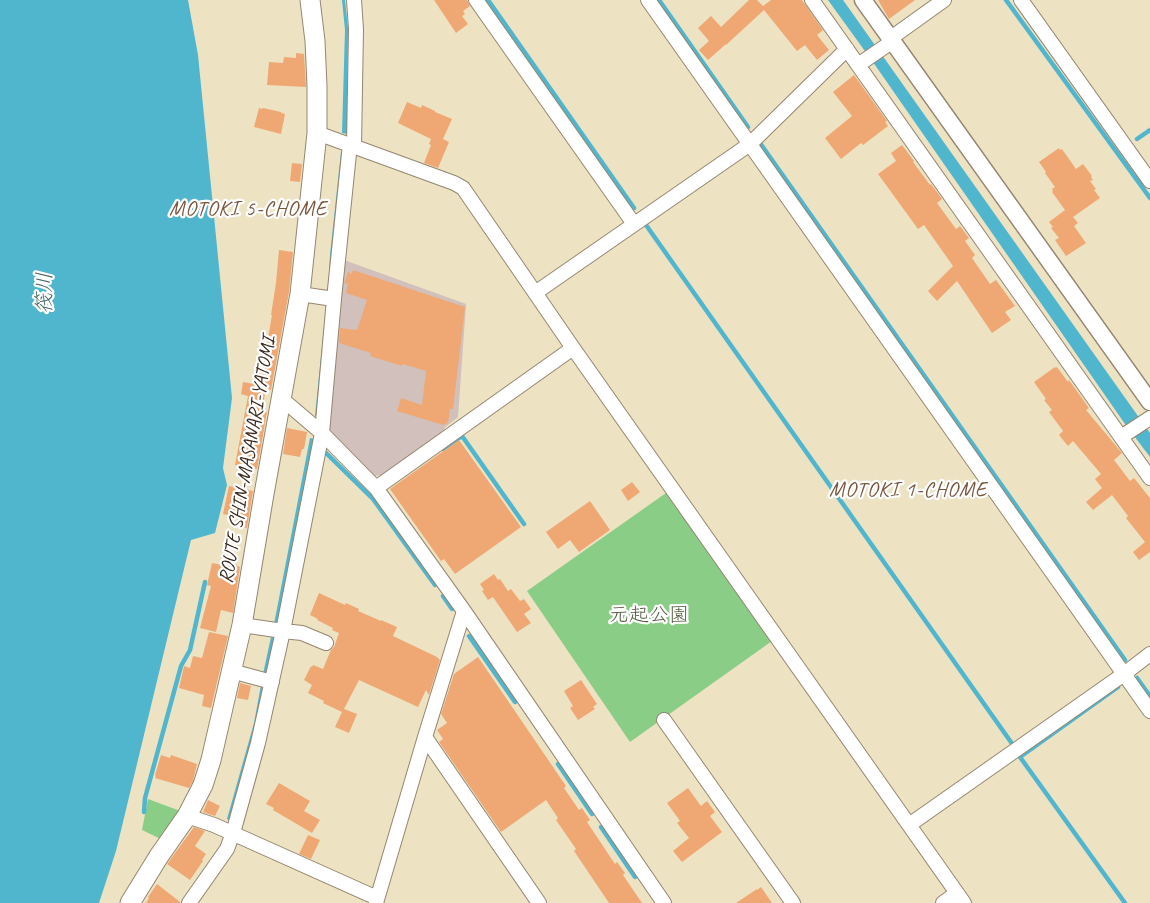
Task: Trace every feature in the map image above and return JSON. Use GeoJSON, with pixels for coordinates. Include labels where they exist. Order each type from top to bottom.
{"type":"FeatureCollection","features":[{"type":"Feature","properties":{"kind":"main road","name":"ROUTE SHIN-MASANARI-YATOMI"},"geometry":{"type":"LineString","coordinates":[[130,903],[187,816],[203,785],[211,760],[242,625],[300,294],[317,133],[317,86],[310,0]]}},
{"type":"Feature","properties":{"kind":"street"},"geometry":{"type":"LineString","coordinates":[[189,903],[227,849],[233,833],[258,744],[272,682],[322,433],[334,299],[352,145],[356,29],[354,0]]}},
{"type":"Feature","properties":{"kind":"street"},"geometry":{"type":"LineString","coordinates":[[476,0],[634,224]]}},
{"type":"Feature","properties":{"kind":"street"},"geometry":{"type":"LineString","coordinates":[[648,0],[1150,711]]}},
{"type":"Feature","properties":{"kind":"street"},"geometry":{"type":"LineString","coordinates":[[812,0],[847,49],[861,63],[1124,435],[1150,478]]}},
{"type":"Feature","properties":{"kind":"street"},"geometry":{"type":"LineString","coordinates":[[864,0],[890,42],[1150,402]]}},
{"type":"Feature","properties":{"kind":"street"},"geometry":{"type":"LineString","coordinates":[[861,63],[944,0]]}},
{"type":"Feature","properties":{"kind":"street"},"geometry":{"type":"LineString","coordinates":[[1021,0],[1150,181]]}},
{"type":"Feature","properties":{"kind":"street"},"geometry":{"type":"LineString","coordinates":[[535,293],[750,144],[847,49]]}},
{"type":"Feature","properties":{"kind":"street"},"geometry":{"type":"LineString","coordinates":[[317,133],[454,183],[463,188],[573,348],[961,898],[943,903]]}},
{"type":"Feature","properties":{"kind":"street"},"geometry":{"type":"LineString","coordinates":[[300,294],[334,299]]}},
{"type":"Feature","properties":{"kind":"street"},"geometry":{"type":"LineString","coordinates":[[376,488],[573,348]]}},
{"type":"Feature","properties":{"kind":"street"},"geometry":{"type":"LineString","coordinates":[[282,399],[322,433],[376,488],[464,610],[664,903]]}},
{"type":"Feature","properties":{"kind":"street"},"geometry":{"type":"LineString","coordinates":[[1124,435],[1150,418]]}},
{"type":"Feature","properties":{"kind":"street"},"geometry":{"type":"LineString","coordinates":[[187,816],[214,824],[376,900],[464,610]]}},
{"type":"Feature","properties":{"kind":"street"},"geometry":{"type":"LineString","coordinates":[[242,625],[302,633],[326,643]]}},
{"type":"Feature","properties":{"kind":"street"},"geometry":{"type":"LineString","coordinates":[[909,825],[1150,654]]}},
{"type":"Feature","properties":{"kind":"street"},"geometry":{"type":"LineString","coordinates":[[231,672],[272,682]]}},
{"type":"Feature","properties":{"kind":"street"},"geometry":{"type":"LineString","coordinates":[[664,720],[793,903]]}},
{"type":"Feature","properties":{"kind":"street"},"geometry":{"type":"LineString","coordinates":[[425,737],[539,903]]}},
{"type":"Feature","properties":{"kind":"shaded area"},"geometry":{"type":"Polygon","coordinates":[[[344,260],[466,304],[458,417],[444,428],[446,431],[382,475],[375,476],[326,429],[344,260]]]}},
{"type":"Feature","properties":{"kind":"green space","name":"元起公園"},"geometry":{"type":"Polygon","coordinates":[[[666,493],[772,641],[630,742],[527,591],[666,493]]]}},
{"type":"Feature","properties":{"kind":"green space"},"geometry":{"type":"Polygon","coordinates":[[[148,799],[183,812],[165,841],[142,830],[148,799]]]}},
{"type":"Feature","properties":{"kind":"water","name":"筏川"},"geometry":{"type":"Polygon","coordinates":[[[0,0],[188,0],[198,55],[232,398],[223,468],[227,485],[215,533],[191,540],[116,851],[99,903],[0,903],[0,0]]]}},
{"type":"Feature","properties":{"kind":"water"},"geometry":{"type":"Polygon","coordinates":[[[342,0],[345,0],[348,28],[347,134],[342,133],[345,30],[342,0]]]}},
{"type":"Feature","properties":{"kind":"water"},"geometry":{"type":"Polygon","coordinates":[[[828,0],[843,0],[1150,433],[1150,457],[1125,424],[828,0]]]}},
{"type":"Feature","properties":{"kind":"water"},"geometry":{"type":"Polygon","coordinates":[[[341,152],[344,152],[328,292],[330,255],[341,152]]]}},
{"type":"Feature","properties":{"kind":"water"},"geometry":{"type":"Polygon","coordinates":[[[326,306],[331,306],[319,416],[315,416],[326,306]]]}},
{"type":"Feature","properties":{"kind":"water"},"geometry":{"type":"Polygon","coordinates":[[[310,438],[314,439],[278,624],[274,624],[310,438]]]}},
{"type":"Feature","properties":{"kind":"water"},"geometry":{"type":"Polygon","coordinates":[[[271,637],[275,638],[267,675],[263,674],[271,637]]]}},
{"type":"Feature","properties":{"kind":"water"},"geometry":{"type":"Polygon","coordinates":[[[261,685],[265,686],[250,754],[231,821],[227,819],[254,723],[261,685]]]}},
{"type":"Feature","properties":{"kind":"building"},"geometry":{"type":"Polygon","coordinates":[[[434,0],[467,0],[470,6],[463,11],[465,14],[462,16],[468,24],[456,33],[434,0]]]}},
{"type":"Feature","properties":{"kind":"building"},"geometry":{"type":"Polygon","coordinates":[[[749,0],[757,0],[763,6],[771,0],[802,0],[823,30],[817,35],[829,50],[817,60],[805,45],[797,51],[764,10],[708,60],[699,50],[709,41],[698,28],[711,16],[721,27],[749,0]]]}},
{"type":"Feature","properties":{"kind":"building"},"geometry":{"type":"Polygon","coordinates":[[[878,0],[915,0],[889,19],[878,0]]]}},
{"type":"Feature","properties":{"kind":"building"},"geometry":{"type":"Polygon","coordinates":[[[296,53],[304,54],[306,87],[267,85],[269,62],[283,63],[284,57],[296,58],[296,53]]]}},
{"type":"Feature","properties":{"kind":"building"},"geometry":{"type":"Polygon","coordinates":[[[854,75],[887,121],[885,122],[888,126],[863,145],[861,143],[841,159],[825,138],[852,116],[833,92],[854,75]]]}},
{"type":"Feature","properties":{"kind":"building"},"geometry":{"type":"Polygon","coordinates":[[[407,102],[421,108],[422,105],[452,119],[443,139],[449,142],[438,168],[424,163],[431,145],[429,144],[431,139],[398,123],[407,102]]]}},
{"type":"Feature","properties":{"kind":"building"},"geometry":{"type":"Polygon","coordinates":[[[259,108],[285,114],[281,134],[254,127],[259,108]]]}},
{"type":"Feature","properties":{"kind":"building"},"geometry":{"type":"Polygon","coordinates":[[[902,145],[942,199],[937,203],[956,229],[960,226],[969,238],[965,241],[975,255],[972,258],[990,284],[996,280],[1015,306],[1005,312],[1011,320],[992,333],[957,281],[937,301],[928,291],[953,266],[924,225],[918,229],[878,174],[896,161],[891,153],[902,145]]]}},
{"type":"Feature","properties":{"kind":"building"},"geometry":{"type":"Polygon","coordinates":[[[1059,148],[1060,150],[1062,149],[1076,169],[1083,164],[1092,176],[1093,180],[1090,181],[1100,198],[1073,217],[1078,223],[1074,226],[1086,243],[1066,256],[1055,240],[1059,238],[1049,222],[1065,210],[1052,192],[1052,189],[1055,187],[1039,162],[1059,148]]]}},
{"type":"Feature","properties":{"kind":"building"},"geometry":{"type":"Polygon","coordinates":[[[292,163],[302,164],[300,182],[290,181],[292,163]]]}},
{"type":"Feature","properties":{"kind":"building"},"geometry":{"type":"Polygon","coordinates":[[[279,250],[293,252],[289,292],[271,390],[266,388],[262,411],[267,412],[257,469],[235,465],[248,396],[241,394],[243,382],[260,385],[272,315],[279,250]]]}},
{"type":"Feature","properties":{"kind":"building"},"geometry":{"type":"Polygon","coordinates":[[[353,270],[465,307],[453,409],[450,409],[448,423],[443,425],[397,411],[401,398],[422,405],[426,371],[370,356],[371,353],[339,343],[340,328],[357,330],[367,300],[346,293],[348,284],[344,283],[348,272],[352,274],[353,270]]]}},
{"type":"Feature","properties":{"kind":"building"},"geometry":{"type":"Polygon","coordinates":[[[1057,367],[1068,382],[1069,380],[1089,408],[1086,410],[1122,453],[1114,460],[1130,481],[1134,478],[1150,498],[1150,552],[1139,560],[1133,552],[1145,542],[1126,518],[1128,516],[1112,495],[1093,510],[1086,502],[1102,488],[1095,479],[1101,474],[1073,441],[1068,446],[1059,435],[1063,431],[1049,412],[1052,410],[1034,382],[1057,367]]]}},
{"type":"Feature","properties":{"kind":"building"},"geometry":{"type":"Polygon","coordinates":[[[287,428],[307,432],[304,449],[302,449],[300,457],[283,454],[287,428]]]}},
{"type":"Feature","properties":{"kind":"building"},"geometry":{"type":"Polygon","coordinates":[[[459,440],[521,527],[455,574],[444,559],[441,561],[390,489],[459,440]]]}},
{"type":"Feature","properties":{"kind":"building"},"geometry":{"type":"Polygon","coordinates":[[[632,482],[640,492],[628,501],[621,490],[632,482]]]}},
{"type":"Feature","properties":{"kind":"building"},"geometry":{"type":"Polygon","coordinates":[[[229,486],[253,491],[247,528],[237,526],[238,517],[223,514],[229,486]]]}},
{"type":"Feature","properties":{"kind":"building"},"geometry":{"type":"Polygon","coordinates":[[[590,501],[610,530],[579,552],[570,540],[558,549],[546,532],[590,501]]]}},
{"type":"Feature","properties":{"kind":"building"},"geometry":{"type":"Polygon","coordinates":[[[222,561],[240,567],[233,613],[221,610],[216,632],[200,628],[211,586],[207,585],[212,563],[222,565],[222,561]]]}},
{"type":"Feature","properties":{"kind":"building"},"geometry":{"type":"Polygon","coordinates":[[[494,574],[508,591],[511,589],[520,601],[524,599],[531,609],[524,614],[531,623],[517,632],[493,597],[488,600],[482,591],[484,590],[480,584],[494,574]]]}},
{"type":"Feature","properties":{"kind":"building"},"geometry":{"type":"Polygon","coordinates":[[[319,593],[345,605],[346,603],[359,609],[358,611],[397,627],[393,636],[440,660],[429,695],[426,690],[418,707],[359,680],[344,709],[357,714],[349,733],[335,727],[342,712],[308,693],[312,685],[304,680],[311,666],[323,669],[339,633],[310,615],[319,593]]]}},
{"type":"Feature","properties":{"kind":"building"},"geometry":{"type":"Polygon","coordinates":[[[209,632],[228,636],[211,708],[202,706],[204,695],[179,688],[184,666],[190,668],[193,656],[202,658],[209,632]]]}},
{"type":"Feature","properties":{"kind":"building"},"geometry":{"type":"Polygon","coordinates":[[[478,657],[566,786],[564,788],[579,810],[582,808],[590,820],[587,822],[615,864],[617,862],[625,873],[623,875],[642,903],[609,903],[574,851],[576,849],[556,820],[558,818],[546,800],[501,832],[439,742],[443,739],[437,730],[447,723],[441,714],[454,674],[478,657]]]}},
{"type":"Feature","properties":{"kind":"building"},"geometry":{"type":"Polygon","coordinates":[[[581,680],[597,704],[593,707],[595,709],[578,720],[570,708],[573,706],[564,691],[581,680]]]}},
{"type":"Feature","properties":{"kind":"building"},"geometry":{"type":"Polygon","coordinates":[[[240,683],[251,686],[248,700],[237,698],[240,683]]]}},
{"type":"Feature","properties":{"kind":"building"},"geometry":{"type":"Polygon","coordinates":[[[161,755],[170,758],[171,755],[197,764],[193,781],[189,788],[155,778],[161,755]]]}},
{"type":"Feature","properties":{"kind":"building"},"geometry":{"type":"Polygon","coordinates":[[[279,783],[310,801],[304,811],[320,820],[312,833],[266,804],[279,783]]]}},
{"type":"Feature","properties":{"kind":"building"},"geometry":{"type":"Polygon","coordinates":[[[688,788],[701,806],[707,801],[715,812],[710,816],[722,832],[682,862],[673,851],[689,838],[677,823],[680,821],[667,803],[688,788]]]}},
{"type":"Feature","properties":{"kind":"building"},"geometry":{"type":"Polygon","coordinates":[[[208,800],[220,806],[215,816],[203,812],[208,800]]]}},
{"type":"Feature","properties":{"kind":"building"},"geometry":{"type":"Polygon","coordinates":[[[194,827],[205,831],[195,846],[206,854],[190,880],[167,864],[194,827]]]}},
{"type":"Feature","properties":{"kind":"building"},"geometry":{"type":"Polygon","coordinates":[[[308,835],[320,840],[311,859],[299,854],[308,835]]]}},
{"type":"Feature","properties":{"kind":"building"},"geometry":{"type":"Polygon","coordinates":[[[157,884],[180,902],[180,903],[146,903],[157,884]]]}},
{"type":"Feature","properties":{"kind":"building"},"geometry":{"type":"Polygon","coordinates":[[[761,887],[772,903],[736,903],[757,889],[761,887]]]}},
{"type":"Feature","properties":{"kind":"waterway"},"geometry":{"type":"LineString","coordinates":[[488,0],[634,208]]}},
{"type":"Feature","properties":{"kind":"waterway"},"geometry":{"type":"LineString","coordinates":[[659,0],[748,127]]}},
{"type":"Feature","properties":{"kind":"waterway"},"geometry":{"type":"LineString","coordinates":[[1006,0],[1150,198]]}},
{"type":"Feature","properties":{"kind":"waterway"},"geometry":{"type":"LineString","coordinates":[[1137,139],[1150,130]]}},
{"type":"Feature","properties":{"kind":"waterway"},"geometry":{"type":"LineString","coordinates":[[760,143],[1125,660]]}},
{"type":"Feature","properties":{"kind":"waterway"},"geometry":{"type":"LineString","coordinates":[[646,225],[1013,745]]}},
{"type":"Feature","properties":{"kind":"waterway"},"geometry":{"type":"LineString","coordinates":[[443,449],[462,436],[524,524]]}},
{"type":"Feature","properties":{"kind":"waterway"},"geometry":{"type":"LineString","coordinates":[[326,453],[373,499],[435,585]]}},
{"type":"Feature","properties":{"kind":"waterway"},"geometry":{"type":"LineString","coordinates":[[144,812],[145,798],[181,666],[190,650],[205,582]]}},
{"type":"Feature","properties":{"kind":"waterway"},"geometry":{"type":"LineString","coordinates":[[443,596],[452,609]]}},
{"type":"Feature","properties":{"kind":"waterway"},"geometry":{"type":"LineString","coordinates":[[469,636],[515,702]]}},
{"type":"Feature","properties":{"kind":"waterway"},"geometry":{"type":"LineString","coordinates":[[1137,678],[1150,696]]}},
{"type":"Feature","properties":{"kind":"waterway"},"geometry":{"type":"LineString","coordinates":[[1118,687],[1020,757],[1125,903]]}},
{"type":"Feature","properties":{"kind":"waterway"},"geometry":{"type":"LineString","coordinates":[[558,764],[592,814]]}},
{"type":"Feature","properties":{"kind":"waterway"},"geometry":{"type":"LineString","coordinates":[[601,827],[635,877]]}},
{"type":"Feature","properties":{"kind":"district","name":"MOTOKI 5-CHOME"},"geometry":{"type":"Point","coordinates":[248,209]}},
{"type":"Feature","properties":{"kind":"district","name":"MOTOKI 1-CHOME"},"geometry":{"type":"Point","coordinates":[908,490]}}]}
